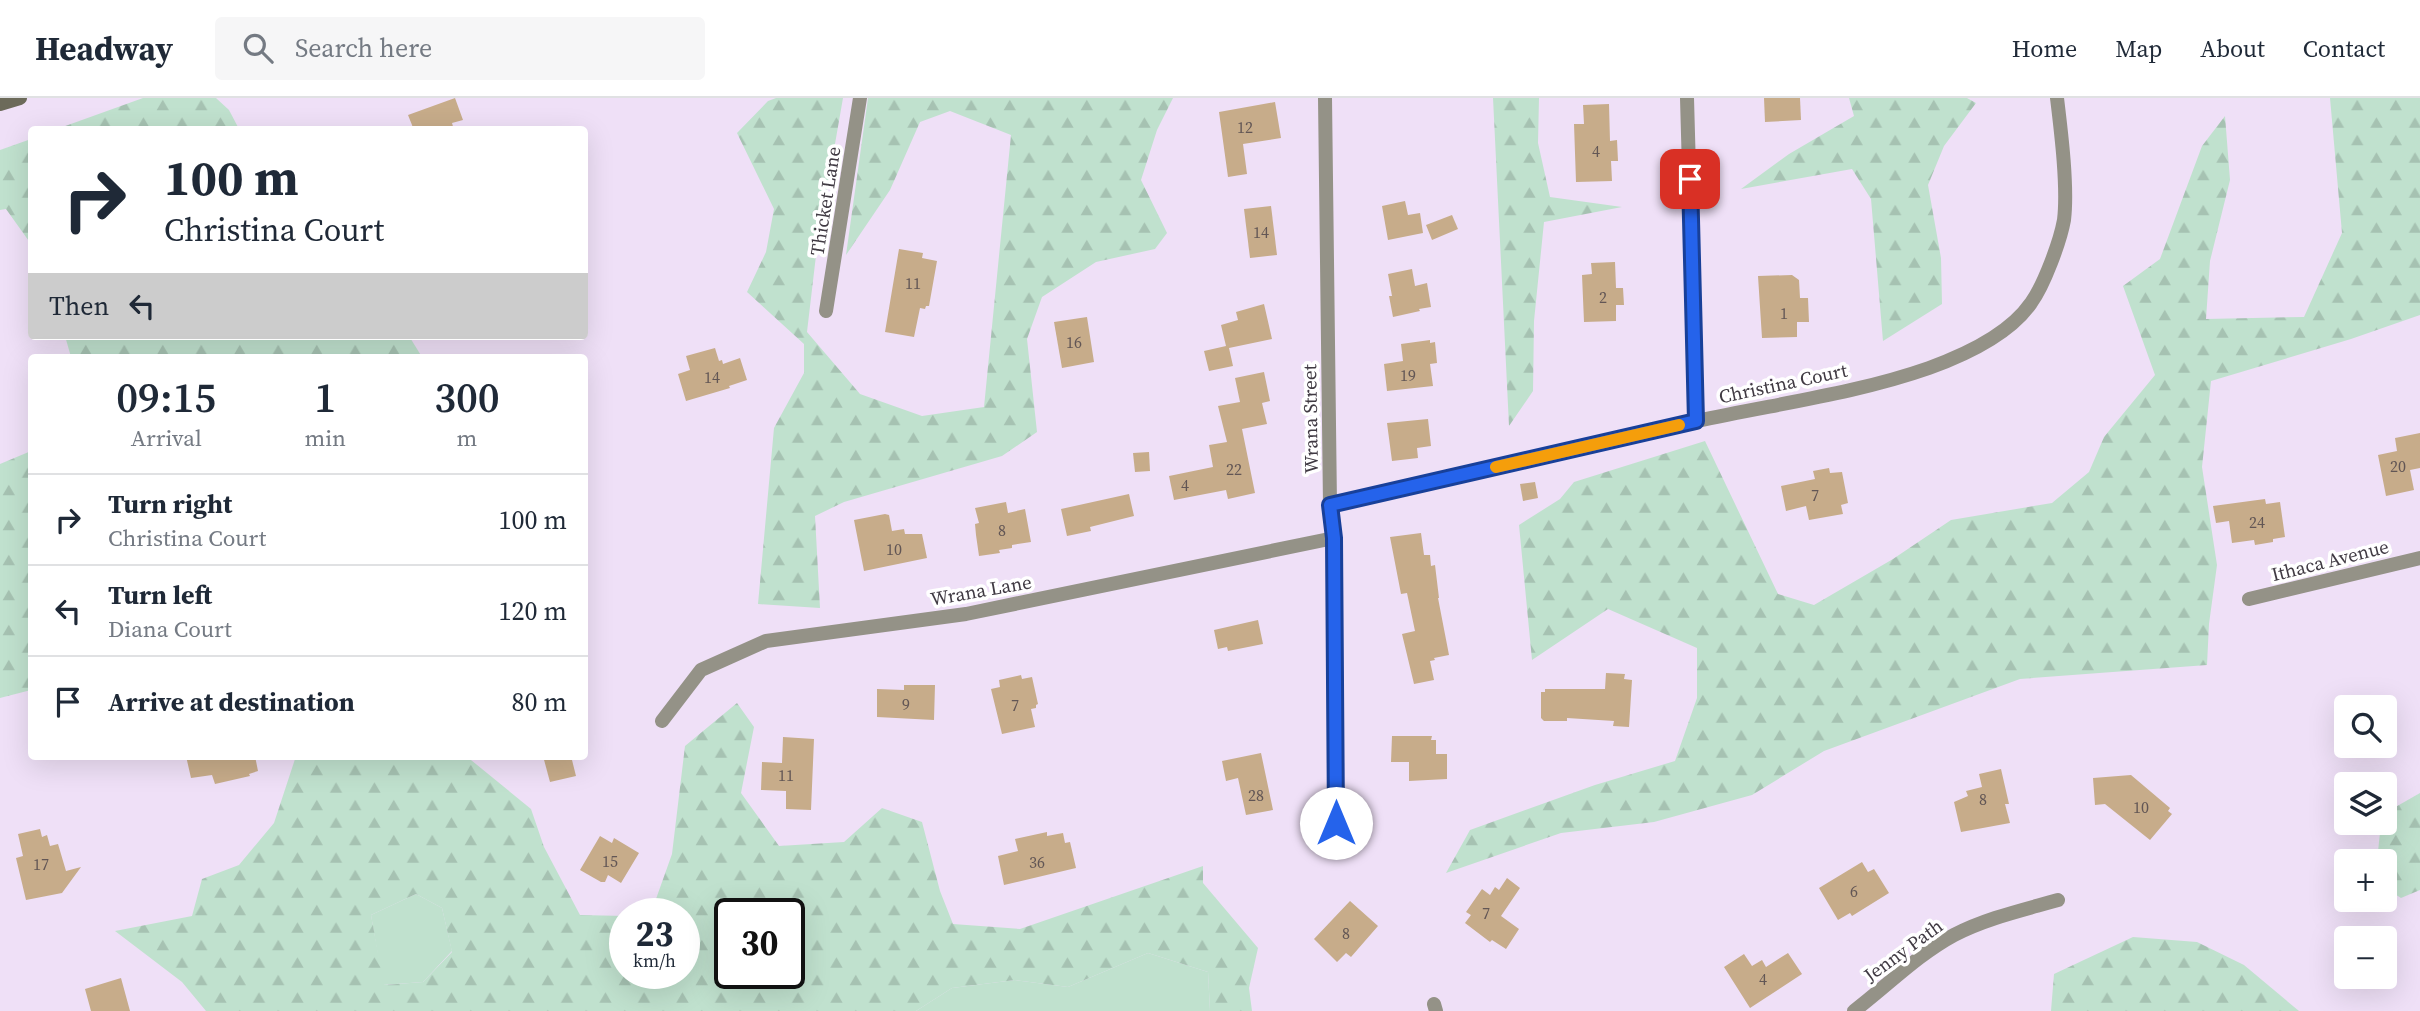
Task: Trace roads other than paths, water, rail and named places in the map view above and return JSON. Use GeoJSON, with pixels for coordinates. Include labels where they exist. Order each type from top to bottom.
{"type":"FeatureCollection","features":[{"type":"Feature","properties":{"kind":"main road"},"geometry":{"type":"LineString","coordinates":[[0,104],[20,98]]}},
{"type":"Feature","properties":{"kind":"street","name":"Thicket Lane"},"geometry":{"type":"LineString","coordinates":[[827,311],[860,98]]}},
{"type":"Feature","properties":{"kind":"street","name":"Wrana Street"},"geometry":{"type":"LineString","coordinates":[[1325,98],[1330,505],[1334,538],[1336,823]]}},
{"type":"Feature","properties":{"kind":"street"},"geometry":{"type":"LineString","coordinates":[[1687,98],[1696,421]]}},
{"type":"Feature","properties":{"kind":"street","name":"Christina Court"},"geometry":{"type":"LineString","coordinates":[[1330,505],[1696,421],[1876,383],[1930,367],[1978,346],[2008,327],[2031,304],[2047,274],[2064,220],[2057,98]]}},
{"type":"Feature","properties":{"kind":"street","name":"Wrana Lane"},"geometry":{"type":"LineString","coordinates":[[662,721],[701,670],[766,641],[966,614],[1334,538]]}},
{"type":"Feature","properties":{"kind":"street","name":"Ithaca Avenue"},"geometry":{"type":"LineString","coordinates":[[2249,599],[2420,558]]}},
{"type":"Feature","properties":{"kind":"street","name":"Jenny Path"},"geometry":{"type":"LineString","coordinates":[[1854,1011],[1903,971],[1953,936],[1989,920],[2058,900]]}}]}
